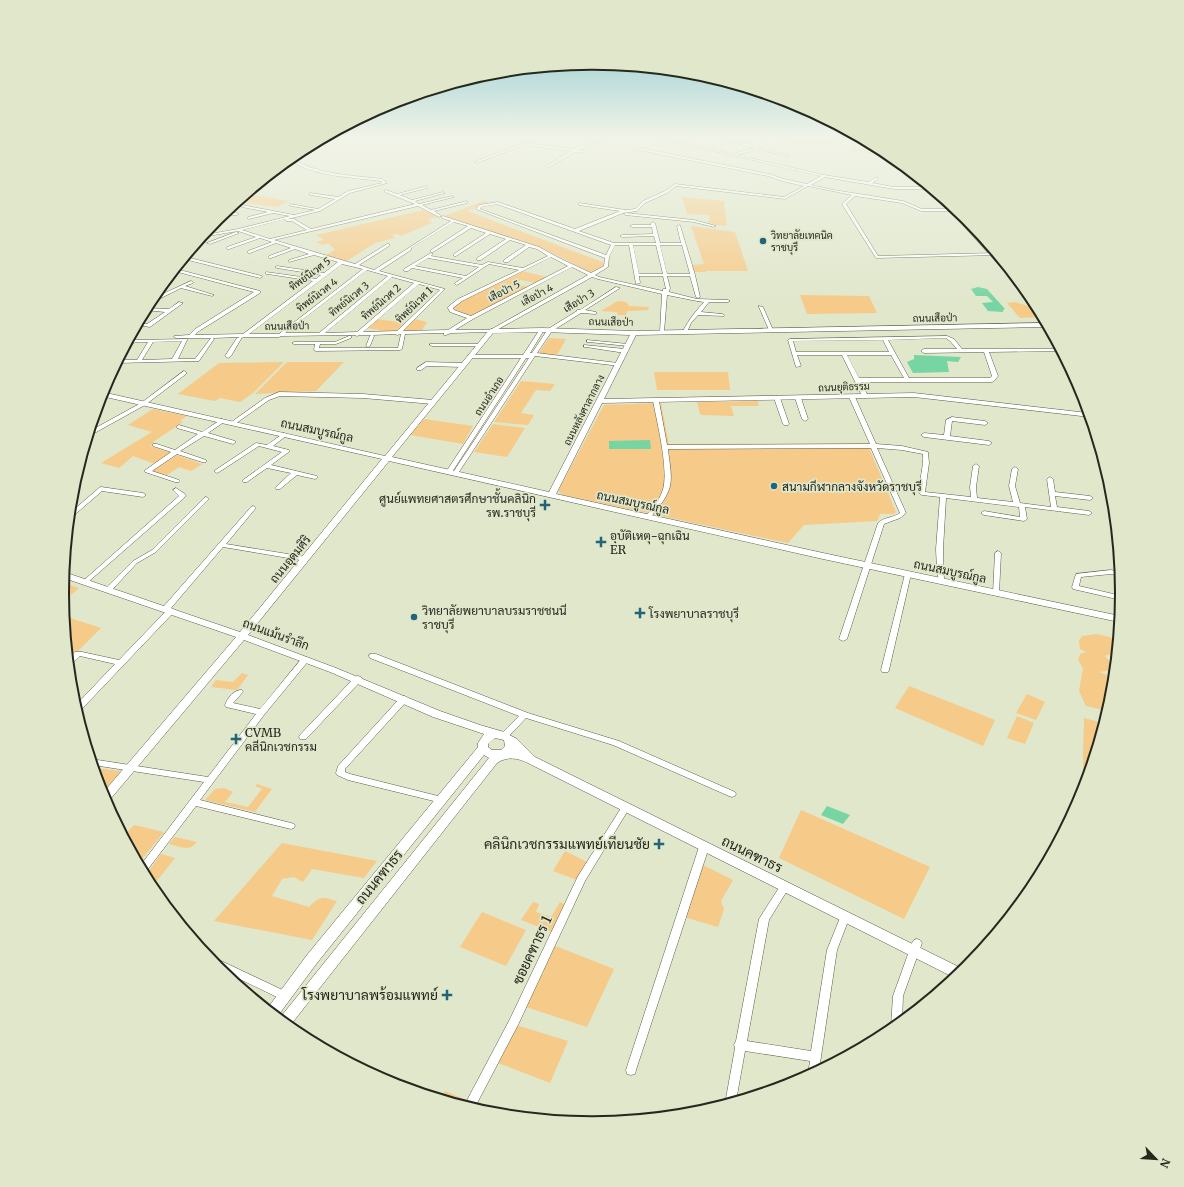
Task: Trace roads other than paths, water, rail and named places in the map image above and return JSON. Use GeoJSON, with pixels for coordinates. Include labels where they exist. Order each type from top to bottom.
{"type":"FeatureCollection","features":[{"type":"Feature","properties":{"kind":"street"},"geometry":{"type":"LineString","coordinates":[[212,234],[238,230],[319,210],[348,192]]}},
{"type":"Feature","properties":{"kind":"street"},"geometry":{"type":"LineString","coordinates":[[390,192],[412,201],[441,217],[529,245],[593,275],[665,294],[707,301],[728,301]]}},
{"type":"Feature","properties":{"kind":"street"},"geometry":{"type":"LineString","coordinates":[[397,195],[406,192]]}},
{"type":"Feature","properties":{"kind":"street"},"geometry":{"type":"LineString","coordinates":[[580,204],[590,207],[604,207],[625,211],[636,210],[644,202],[665,192]]}},
{"type":"Feature","properties":{"kind":"street"},"geometry":{"type":"LineString","coordinates":[[735,192],[785,198],[795,192]]}},
{"type":"Feature","properties":{"kind":"street"},"geometry":{"type":"LineString","coordinates":[[847,192],[903,202],[915,206],[918,212],[950,212]]}},
{"type":"Feature","properties":{"kind":"street"},"geometry":{"type":"LineString","coordinates":[[412,201],[443,193]]}},
{"type":"Feature","properties":{"kind":"street"},"geometry":{"type":"LineString","coordinates":[[311,194],[338,198]]}},
{"type":"Feature","properties":{"kind":"street"},"geometry":{"type":"LineString","coordinates":[[855,194],[844,204],[877,256],[989,254]]}},
{"type":"Feature","properties":{"kind":"street"},"geometry":{"type":"LineString","coordinates":[[269,240],[452,197]]}},
{"type":"Feature","properties":{"kind":"street"},"geometry":{"type":"LineString","coordinates":[[431,211],[466,202]]}},
{"type":"Feature","properties":{"kind":"street"},"geometry":{"type":"LineString","coordinates":[[492,203],[497,203],[574,231],[613,244],[607,257],[477,208],[492,203]]}},
{"type":"Feature","properties":{"kind":"street"},"geometry":{"type":"LineString","coordinates":[[290,205],[319,210]]}},
{"type":"Feature","properties":{"kind":"street"},"geometry":{"type":"LineString","coordinates":[[243,206],[295,215]]}},
{"type":"Feature","properties":{"kind":"street"},"geometry":{"type":"LineString","coordinates":[[574,231],[625,211]]}},
{"type":"Feature","properties":{"kind":"street"},"geometry":{"type":"LineString","coordinates":[[249,218],[273,212]]}},
{"type":"Feature","properties":{"kind":"street"},"geometry":{"type":"LineString","coordinates":[[620,213],[640,217],[694,221],[714,226]]}},
{"type":"Feature","properties":{"kind":"street"},"geometry":{"type":"LineString","coordinates":[[232,214],[237,214]]}},
{"type":"Feature","properties":{"kind":"street"},"geometry":{"type":"LineString","coordinates":[[273,223],[292,219],[310,230]]}},
{"type":"Feature","properties":{"kind":"street"},"geometry":{"type":"LineString","coordinates":[[375,271],[453,221]]}},
{"type":"Feature","properties":{"kind":"street"},"geometry":{"type":"LineString","coordinates":[[632,226],[653,225],[656,235],[668,291],[665,294],[662,332]]}},
{"type":"Feature","properties":{"kind":"street"},"geometry":{"type":"LineString","coordinates":[[406,270],[471,226]]}},
{"type":"Feature","properties":{"kind":"street"},"geometry":{"type":"LineString","coordinates":[[679,226],[698,297]]}},
{"type":"Feature","properties":{"kind":"street","name":"ทิพย์นิเวศ 5"},"geometry":{"type":"LineString","coordinates":[[238,230],[341,262]]}},
{"type":"Feature","properties":{"kind":"street"},"geometry":{"type":"LineString","coordinates":[[209,243],[243,231]]}},
{"type":"Feature","properties":{"kind":"street"},"geometry":{"type":"LineString","coordinates":[[455,255],[490,232]]}},
{"type":"Feature","properties":{"kind":"street"},"geometry":{"type":"LineString","coordinates":[[622,236],[656,235]]}},
{"type":"Feature","properties":{"kind":"street"},"geometry":{"type":"LineString","coordinates":[[228,248],[260,236]]}},
{"type":"Feature","properties":{"kind":"street"},"geometry":{"type":"LineString","coordinates":[[479,259],[510,238]]}},
{"type":"Feature","properties":{"kind":"street"},"geometry":{"type":"LineString","coordinates":[[249,252],[276,242]]}},
{"type":"Feature","properties":{"kind":"street"},"geometry":{"type":"LineString","coordinates":[[616,244],[684,244]]}},
{"type":"Feature","properties":{"kind":"street"},"geometry":{"type":"LineString","coordinates":[[631,244],[638,283]]}},
{"type":"Feature","properties":{"kind":"street"},"geometry":{"type":"LineString","coordinates":[[355,266],[388,245]]}},
{"type":"Feature","properties":{"kind":"street"},"geometry":{"type":"LineString","coordinates":[[506,261],[529,245]]}},
{"type":"Feature","properties":{"kind":"street"},"geometry":{"type":"LineString","coordinates":[[270,257],[294,248]]}},
{"type":"Feature","properties":{"kind":"street"},"geometry":{"type":"LineString","coordinates":[[291,262],[312,254]]}},
{"type":"Feature","properties":{"kind":"street"},"geometry":{"type":"LineString","coordinates":[[427,256],[482,266]]}},
{"type":"Feature","properties":{"kind":"street"},"geometry":{"type":"LineString","coordinates":[[471,318],[452,311],[450,308],[460,300],[551,256]]}},
{"type":"Feature","properties":{"kind":"street","name":"เสือป่า 4"},"geometry":{"type":"LineString","coordinates":[[491,331],[593,275],[606,266],[607,257]]}},
{"type":"Feature","properties":{"kind":"street"},"geometry":{"type":"LineString","coordinates":[[190,259],[260,277]]}},
{"type":"Feature","properties":{"kind":"street"},"geometry":{"type":"LineString","coordinates":[[341,262],[418,282]]}},
{"type":"Feature","properties":{"kind":"street","name":"ทิพย์นิเวศ 5"},"geometry":{"type":"LineString","coordinates":[[242,337],[341,262]]}},
{"type":"Feature","properties":{"kind":"street"},"geometry":{"type":"LineString","coordinates":[[457,284],[490,262],[523,269]]}},
{"type":"Feature","properties":{"kind":"street","name":"เสือป่า 5"},"geometry":{"type":"LineString","coordinates":[[446,334],[471,318],[571,266]]}},
{"type":"Feature","properties":{"kind":"street"},"geometry":{"type":"LineString","coordinates":[[277,267],[325,274]]}},
{"type":"Feature","properties":{"kind":"street"},"geometry":{"type":"LineString","coordinates":[[412,267],[467,276]]}},
{"type":"Feature","properties":{"kind":"street","name":"ทิพย์นิเวศ 4"},"geometry":{"type":"LineString","coordinates":[[279,336],[366,269]]}},
{"type":"Feature","properties":{"kind":"street"},"geometry":{"type":"LineString","coordinates":[[174,361],[188,339],[201,327],[258,292],[180,271]]}},
{"type":"Feature","properties":{"kind":"street"},"geometry":{"type":"LineString","coordinates":[[268,273],[317,280]]}},
{"type":"Feature","properties":{"kind":"street"},"geometry":{"type":"LineString","coordinates":[[637,275],[693,275]]}},
{"type":"Feature","properties":{"kind":"street","name":"ทิพย์นิเวศ 3"},"geometry":{"type":"LineString","coordinates":[[319,335],[391,276]]}},
{"type":"Feature","properties":{"kind":"street"},"geometry":{"type":"LineString","coordinates":[[162,296],[191,282]]}},
{"type":"Feature","properties":{"kind":"street","name":"ทิพย์นิเวศ 1"},"geometry":{"type":"LineString","coordinates":[[397,334],[443,289],[418,282]]}},
{"type":"Feature","properties":{"kind":"street","name":"ทิพย์นิเวศ 2"},"geometry":{"type":"LineString","coordinates":[[357,335],[418,282]]}},
{"type":"Feature","properties":{"kind":"street"},"geometry":{"type":"LineString","coordinates":[[182,287],[212,295]]}},
{"type":"Feature","properties":{"kind":"street","name":"เสือป่า 3"},"geometry":{"type":"LineString","coordinates":[[550,330],[618,288]]}},
{"type":"Feature","properties":{"kind":"street"},"geometry":{"type":"LineString","coordinates":[[685,331],[696,313],[707,301]]}},
{"type":"Feature","properties":{"kind":"street"},"geometry":{"type":"LineString","coordinates":[[143,325],[148,326],[181,303]]}},
{"type":"Feature","properties":{"kind":"street"},"geometry":{"type":"LineString","coordinates":[[761,308],[771,330]]}},
{"type":"Feature","properties":{"kind":"street"},"geometry":{"type":"LineString","coordinates":[[153,310],[170,311]]}},
{"type":"Feature","properties":{"kind":"street"},"geometry":{"type":"LineString","coordinates":[[579,311],[594,313]]}},
{"type":"Feature","properties":{"kind":"street"},"geometry":{"type":"LineString","coordinates":[[696,313],[722,315]]}},
{"type":"Feature","properties":{"kind":"street","name":"ถนนเสือป่า"},"geometry":{"type":"LineString","coordinates":[[176,337],[188,339],[319,335],[372,336],[542,330],[634,333],[1041,325]]}},
{"type":"Feature","properties":{"kind":"street","name":"ถนนอำเภอ"},"geometry":{"type":"LineString","coordinates":[[452,473],[489,422],[529,355],[542,330]]}},
{"type":"Feature","properties":{"kind":"street","name":"ถนนอำเภอ"},"geometry":{"type":"LineString","coordinates":[[452,473],[529,355],[550,330]]}},
{"type":"Feature","properties":{"kind":"street","name":"ถนนอุดมศิริ"},"geometry":{"type":"LineString","coordinates":[[109,793],[306,559],[386,458],[491,331]]}},
{"type":"Feature","properties":{"kind":"street","name":"ถนนหลังศาลากลาง"},"geometry":{"type":"LineString","coordinates":[[551,496],[634,333]]}},
{"type":"Feature","properties":{"kind":"street"},"geometry":{"type":"LineString","coordinates":[[318,343],[316,350],[400,349],[404,334]]}},
{"type":"Feature","properties":{"kind":"street"},"geometry":{"type":"LineString","coordinates":[[294,343],[336,343],[352,337],[372,336],[368,346]]}},
{"type":"Feature","properties":{"kind":"street"},"geometry":{"type":"LineString","coordinates":[[798,366],[790,340],[947,338],[952,340],[961,351]]}},
{"type":"Feature","properties":{"kind":"street"},"geometry":{"type":"LineString","coordinates":[[123,362],[197,360],[212,339]]}},
{"type":"Feature","properties":{"kind":"street"},"geometry":{"type":"LineString","coordinates":[[134,341],[239,339],[228,356]]}},
{"type":"Feature","properties":{"kind":"street"},"geometry":{"type":"LineString","coordinates":[[885,339],[907,380]]}},
{"type":"Feature","properties":{"kind":"street"},"geometry":{"type":"LineString","coordinates":[[138,362],[152,340]]}},
{"type":"Feature","properties":{"kind":"street"},"geometry":{"type":"LineString","coordinates":[[589,341],[627,348]]}},
{"type":"Feature","properties":{"kind":"street"},"geometry":{"type":"LineString","coordinates":[[432,345],[478,345]]}},
{"type":"Feature","properties":{"kind":"street"},"geometry":{"type":"LineString","coordinates":[[586,346],[627,348]]}},
{"type":"Feature","properties":{"kind":"street"},"geometry":{"type":"LineString","coordinates":[[857,380],[992,380],[995,376],[986,350]]}},
{"type":"Feature","properties":{"kind":"street"},"geometry":{"type":"LineString","coordinates":[[924,351],[1055,350]]}},
{"type":"Feature","properties":{"kind":"street"},"geometry":{"type":"LineString","coordinates":[[795,354],[893,352]]}},
{"type":"Feature","properties":{"kind":"street"},"geometry":{"type":"LineString","coordinates":[[844,353],[865,396]]}},
{"type":"Feature","properties":{"kind":"street"},"geometry":{"type":"LineString","coordinates":[[470,356],[529,355],[619,363]]}},
{"type":"Feature","properties":{"kind":"street"},"geometry":{"type":"LineString","coordinates":[[580,356],[619,363]]}},
{"type":"Feature","properties":{"kind":"street"},"geometry":{"type":"LineString","coordinates":[[418,369],[426,364],[463,364]]}},
{"type":"Feature","properties":{"kind":"street"},"geometry":{"type":"LineString","coordinates":[[95,430],[143,404],[184,373]]}},
{"type":"Feature","properties":{"kind":"street"},"geometry":{"type":"LineString","coordinates":[[232,423],[267,399],[278,394],[363,396],[433,402]]}},
{"type":"Feature","properties":{"kind":"street","name":"ถนนสมบูรณ์กูล"},"geometry":{"type":"LineString","coordinates":[[108,396],[551,496],[1114,618]]}},
{"type":"Feature","properties":{"kind":"street","name":"ถนนยุติธรรม"},"geometry":{"type":"LineString","coordinates":[[599,401],[865,396],[940,397],[1083,414]]}},
{"type":"Feature","properties":{"kind":"street"},"geometry":{"type":"LineString","coordinates":[[843,639],[881,523],[885,520],[900,517],[903,513],[852,397]]}},
{"type":"Feature","properties":{"kind":"street"},"geometry":{"type":"LineString","coordinates":[[777,398],[786,424]]}},
{"type":"Feature","properties":{"kind":"street"},"geometry":{"type":"LineString","coordinates":[[798,398],[805,419]]}},
{"type":"Feature","properties":{"kind":"street"},"geometry":{"type":"LineString","coordinates":[[648,517],[666,490],[664,447],[656,401]]}},
{"type":"Feature","properties":{"kind":"street"},"geometry":{"type":"LineString","coordinates":[[947,438],[948,420],[952,419],[985,422]]}},
{"type":"Feature","properties":{"kind":"street"},"geometry":{"type":"LineString","coordinates":[[177,480],[147,472],[222,421]]}},
{"type":"Feature","properties":{"kind":"street"},"geometry":{"type":"LineString","coordinates":[[178,426],[232,442]]}},
{"type":"Feature","properties":{"kind":"street"},"geometry":{"type":"LineString","coordinates":[[269,446],[284,435]]}},
{"type":"Feature","properties":{"kind":"street"},"geometry":{"type":"LineString","coordinates":[[924,435],[989,443]]}},
{"type":"Feature","properties":{"kind":"street"},"geometry":{"type":"LineString","coordinates":[[217,471],[258,444],[287,451],[244,481]]}},
{"type":"Feature","properties":{"kind":"street"},"geometry":{"type":"LineString","coordinates":[[155,445],[204,461]]}},
{"type":"Feature","properties":{"kind":"street"},"geometry":{"type":"LineString","coordinates":[[664,447],[873,446],[902,448],[926,453],[927,458],[921,484],[922,493],[1089,513]]}},
{"type":"Feature","properties":{"kind":"street"},"geometry":{"type":"LineString","coordinates":[[266,466],[315,477]]}},
{"type":"Feature","properties":{"kind":"street"},"geometry":{"type":"LineString","coordinates":[[974,499],[973,487],[976,466]]}},
{"type":"Feature","properties":{"kind":"street"},"geometry":{"type":"LineString","coordinates":[[984,513],[1024,519],[1012,486],[1015,469]]}},
{"type":"Feature","properties":{"kind":"street"},"geometry":{"type":"LineString","coordinates":[[278,488],[295,473]]}},
{"type":"Feature","properties":{"kind":"street"},"geometry":{"type":"LineString","coordinates":[[1050,480],[1054,509]]}},
{"type":"Feature","properties":{"kind":"street"},"geometry":{"type":"LineString","coordinates":[[75,511],[101,489],[143,496]]}},
{"type":"Feature","properties":{"kind":"street"},"geometry":{"type":"LineString","coordinates":[[85,582],[182,497],[182,492],[176,490]]}},
{"type":"Feature","properties":{"kind":"street"},"geometry":{"type":"LineString","coordinates":[[1053,494],[1090,498]]}},
{"type":"Feature","properties":{"kind":"street"},"geometry":{"type":"LineString","coordinates":[[941,581],[939,563],[939,532],[943,496]]}},
{"type":"Feature","properties":{"kind":"street"},"geometry":{"type":"LineString","coordinates":[[109,590],[135,562],[154,552],[206,499]]}},
{"type":"Feature","properties":{"kind":"street"},"geometry":{"type":"LineString","coordinates":[[81,705],[169,609],[254,508]]}},
{"type":"Feature","properties":{"kind":"street"},"geometry":{"type":"LineString","coordinates":[[222,545],[306,559]]}},
{"type":"Feature","properties":{"kind":"street"},"geometry":{"type":"LineString","coordinates":[[996,593],[998,553]]}},
{"type":"Feature","properties":{"kind":"street"},"geometry":{"type":"LineString","coordinates":[[1114,573],[1078,575],[1075,587],[1115,596]]}},
{"type":"Feature","properties":{"kind":"street"},"geometry":{"type":"LineString","coordinates":[[885,670],[908,574]]}},
{"type":"Feature","properties":{"kind":"street","name":"ถนนแม้นรำลึก"},"geometry":{"type":"LineString","coordinates":[[69,577],[169,609],[306,659],[474,729],[505,735]]}},
{"type":"Feature","properties":{"kind":"street"},"geometry":{"type":"LineString","coordinates":[[73,659],[78,654],[82,654],[120,663]]}},
{"type":"Feature","properties":{"kind":"street"},"geometry":{"type":"LineString","coordinates":[[373,656],[525,715],[616,743],[732,794]]}},
{"type":"Feature","properties":{"kind":"street"},"geometry":{"type":"LineString","coordinates":[[145,865],[209,780],[306,659]]}},
{"type":"Feature","properties":{"kind":"street"},"geometry":{"type":"LineString","coordinates":[[303,737],[358,680]]}},
{"type":"Feature","properties":{"kind":"street"},"geometry":{"type":"LineString","coordinates":[[239,692],[229,703],[229,705],[262,712]]}},
{"type":"Feature","properties":{"kind":"street"},"geometry":{"type":"LineString","coordinates":[[404,699],[341,768],[340,773],[348,777],[442,800]]}},
{"type":"Feature","properties":{"kind":"street"},"geometry":{"type":"LineString","coordinates":[[482,747],[487,737],[505,735],[525,715]]}},
{"type":"Feature","properties":{"kind":"street"},"geometry":{"type":"LineString","coordinates":[[474,729],[482,747],[490,754],[503,754],[511,747],[512,742],[505,735]]}},
{"type":"Feature","properties":{"kind":"street","name":"ถนนคฑาธร"},"geometry":{"type":"LineString","coordinates":[[505,735],[532,760]]}},
{"type":"Feature","properties":{"kind":"street","name":"ถนนคฑาธร"},"geometry":{"type":"LineString","coordinates":[[275,1009],[312,960],[442,800],[482,747]]}},
{"type":"Feature","properties":{"kind":"street","name":"ถนนคฑาธร"},"geometry":{"type":"LineString","coordinates":[[288,1018],[493,760],[503,754],[523,756],[532,760],[845,916],[916,947],[954,970]]}},
{"type":"Feature","properties":{"kind":"street"},"geometry":{"type":"LineString","coordinates":[[97,763],[209,780]]}},
{"type":"Feature","properties":{"kind":"street"},"geometry":{"type":"LineString","coordinates":[[194,802],[291,826]]}},
{"type":"Feature","properties":{"kind":"street","name":"ซอยคฑาธร 1"},"geometry":{"type":"LineString","coordinates":[[472,1102],[514,1022],[581,879],[626,807]]}},
{"type":"Feature","properties":{"kind":"street"},"geometry":{"type":"LineString","coordinates":[[631,1070],[704,847]]}},
{"type":"Feature","properties":{"kind":"street"},"geometry":{"type":"LineString","coordinates":[[731,1098],[739,1045],[764,919],[785,886]]}},
{"type":"Feature","properties":{"kind":"street"},"geometry":{"type":"LineString","coordinates":[[814,1067],[832,950],[845,916]]}},
{"type":"Feature","properties":{"kind":"street"},"geometry":{"type":"LineString","coordinates":[[897,1018],[898,996],[916,947]]}},
{"type":"Feature","properties":{"kind":"street"},"geometry":{"type":"LineString","coordinates":[[227,968],[285,996]]}},
{"type":"Feature","properties":{"kind":"street"},"geometry":{"type":"LineString","coordinates":[[739,1045],[815,1057]]}},
{"type":"Feature","properties":{"kind":"place","name":"วิทยาลัยเทคนิค ราชบุรี"},"geometry":{"type":"Point","coordinates":[763,241]}},
{"type":"Feature","properties":{"kind":"place","name":"สนามกีฬากลางจังหวัดราชบุรี"},"geometry":{"type":"Point","coordinates":[774,486]}},
{"type":"Feature","properties":{"kind":"place","name":"ศูนย์แพทยศาสตรศึกษาชั้นคลินิก รพ.ราชบุรี"},"geometry":{"type":"Point","coordinates":[545,505]}},
{"type":"Feature","properties":{"kind":"place","name":"อุบัติเหตุ-ฉุกเฉิน ER"},"geometry":{"type":"Point","coordinates":[601,542]}},
{"type":"Feature","properties":{"kind":"place","name":"โรงพยาบาลราชบุรี"},"geometry":{"type":"Point","coordinates":[640,613]}},
{"type":"Feature","properties":{"kind":"place","name":"วิทยาลัยพยาบาลบรมราชชนนี ราชบุรี"},"geometry":{"type":"Point","coordinates":[414,617]}},
{"type":"Feature","properties":{"kind":"place","name":"CVMB คลีนิกเวชกรรม"},"geometry":{"type":"Point","coordinates":[236,739]}},
{"type":"Feature","properties":{"kind":"place","name":"คลินิกเวชกรรมแพทย์เทียนชัย"},"geometry":{"type":"Point","coordinates":[659,844]}},
{"type":"Feature","properties":{"kind":"place","name":"โรงพยาบาลพร้อมแพทย์"},"geometry":{"type":"Point","coordinates":[447,995]}}]}
